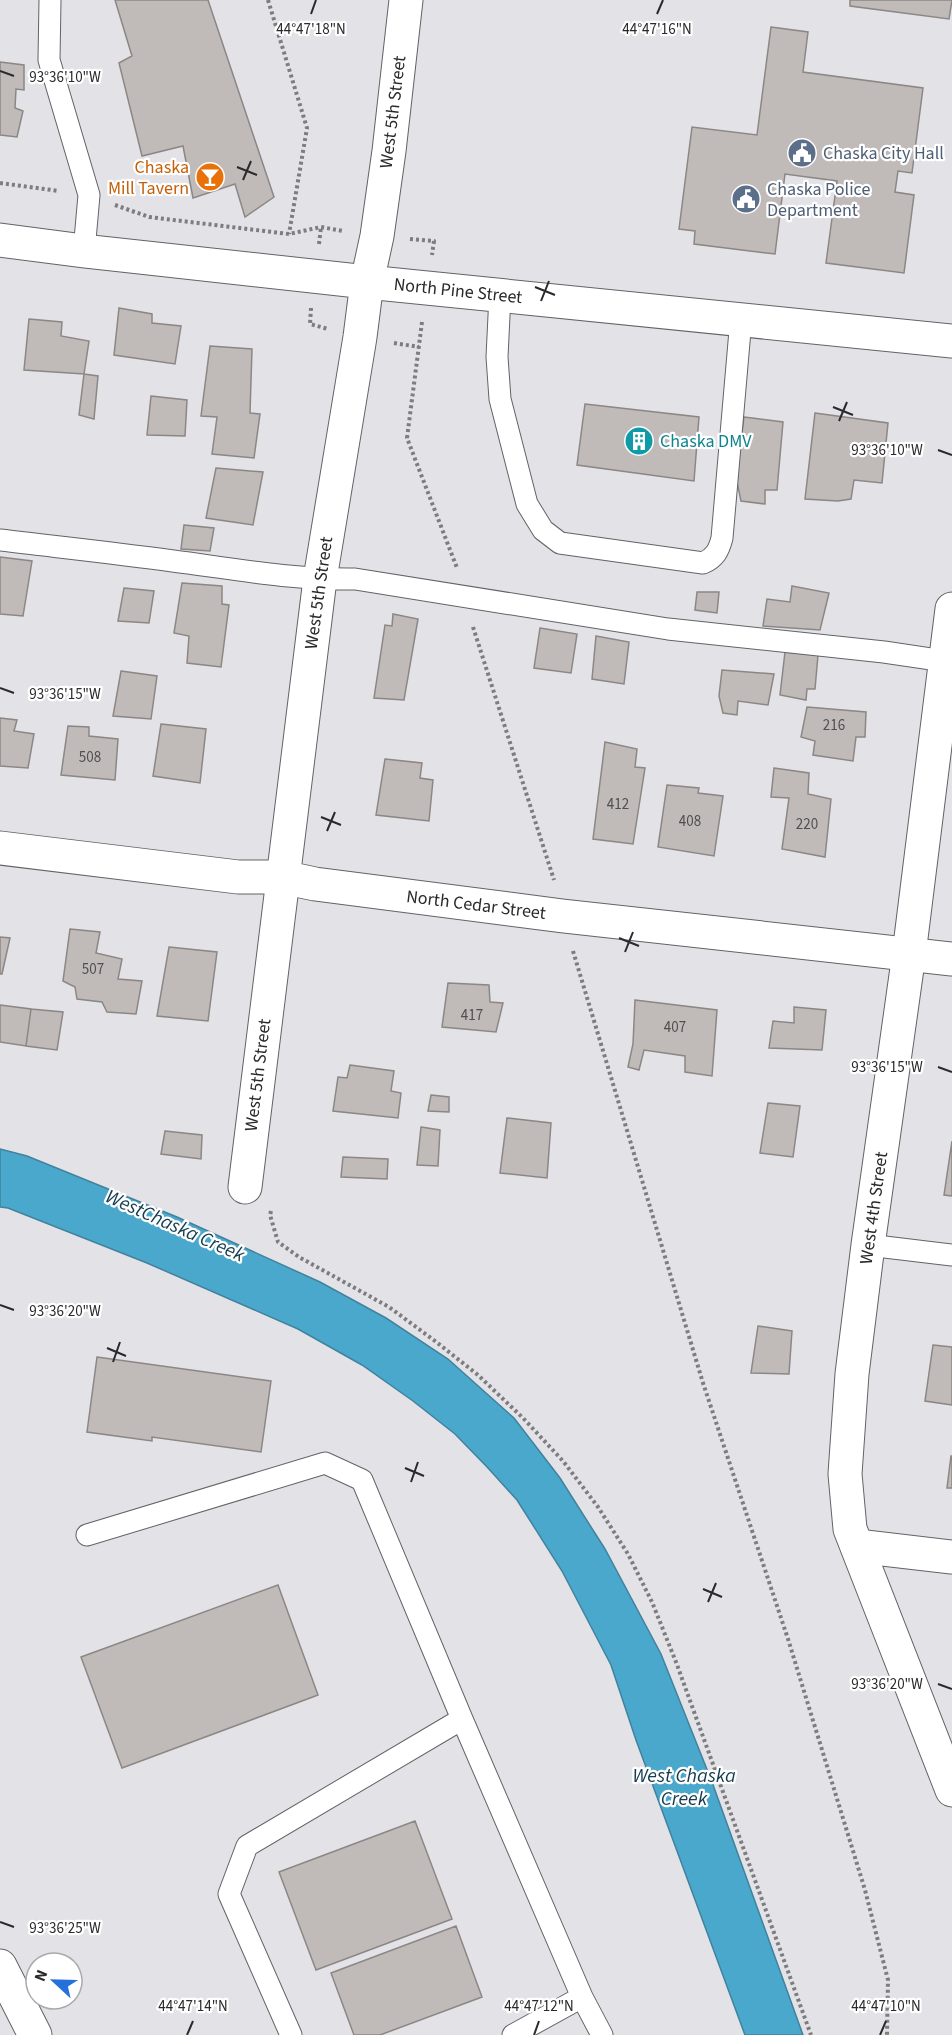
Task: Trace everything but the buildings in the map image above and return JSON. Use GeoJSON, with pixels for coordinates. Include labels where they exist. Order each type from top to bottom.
{"type":"FeatureCollection","features":[{"type":"Feature","properties":{"kind":"street","name":"West 5th Street"},"geometry":{"type":"LineString","coordinates":[[245,1187],[320,579],[367,282],[377,236],[406,0]]}},
{"type":"Feature","properties":{"kind":"street","name":"North Pine Street"},"geometry":{"type":"LineString","coordinates":[[0,240],[367,282],[952,341]]}},
{"type":"Feature","properties":{"kind":"street","name":"West 4th Street"},"geometry":{"type":"LineString","coordinates":[[952,609],[949,662],[852,1374],[846,1474],[850,1529],[952,1790]]}},
{"type":"Feature","properties":{"kind":"street","name":"North Cedar Street"},"geometry":{"type":"LineString","coordinates":[[0,848],[238,877],[282,877],[315,884],[563,916],[952,959]]}},
{"type":"Feature","properties":{"kind":"street"},"geometry":{"type":"LineString","coordinates":[[856,1546],[952,1557]]}},
{"type":"Feature","properties":{"kind":"street"},"geometry":{"type":"LineString","coordinates":[[0,1966],[35,2035]]}},
{"type":"Feature","properties":{"kind":"lane"},"geometry":{"type":"LineString","coordinates":[[50,0],[49,60],[89,195],[84,251]]}},
{"type":"Feature","properties":{"kind":"lane"},"geometry":{"type":"LineString","coordinates":[[500,295],[497,357],[500,399],[527,504],[543,530],[560,543],[703,563],[711,560],[719,550],[722,538],[741,319]]}},
{"type":"Feature","properties":{"kind":"lane"},"geometry":{"type":"LineString","coordinates":[[0,540],[320,579],[355,579],[668,629],[884,652],[949,662]]}},
{"type":"Feature","properties":{"kind":"lane"},"geometry":{"type":"LineString","coordinates":[[868,1245],[952,1255]]}},
{"type":"Feature","properties":{"kind":"lane"},"geometry":{"type":"LineString","coordinates":[[87,1535],[325,1463],[362,1480],[582,1997],[602,2035]]}},
{"type":"Feature","properties":{"kind":"lane"},"geometry":{"type":"LineString","coordinates":[[291,2035],[229,1894],[247,1846],[462,1719]]}},
{"type":"Feature","properties":{"kind":"lane"},"geometry":{"type":"LineString","coordinates":[[513,2035],[582,1997]]}},
{"type":"Feature","properties":{"kind":"path"},"geometry":{"type":"LineString","coordinates":[[268,0],[307,128],[289,234]]}},
{"type":"Feature","properties":{"kind":"path"},"geometry":{"type":"LineString","coordinates":[[0,183],[89,195],[149,218],[289,234],[321,227]]}},
{"type":"Feature","properties":{"kind":"path"},"geometry":{"type":"LineString","coordinates":[[419,347],[407,438],[459,573],[478,644],[549,862],[578,970],[700,1371],[788,1639],[865,1890],[888,1980],[887,2035]]}},
{"type":"Feature","properties":{"kind":"path"},"geometry":{"type":"LineString","coordinates":[[271,1207],[270,1215],[278,1242],[299,1257],[389,1307],[478,1375],[563,1461],[598,1507],[628,1554],[652,1602],[676,1662],[810,2035]]}},
{"type":"Feature","properties":{"kind":"water","name":"West Chaska Creek"},"geometry":{"type":"Polygon","coordinates":[[[0,1149],[27,1156],[177,1217],[320,1282],[386,1318],[448,1359],[514,1418],[560,1478],[605,1549],[661,1654],[712,1782],[803,2035],[745,2035],[636,1740],[611,1665],[562,1571],[517,1500],[488,1468],[455,1434],[413,1401],[362,1365],[298,1329],[147,1263],[8,1208],[0,1207],[0,1149]]]}},
{"type":"Feature","properties":{"kind":"place","name":"Chaska City Hall"},"geometry":{"type":"Point","coordinates":[802,153]}},
{"type":"Feature","properties":{"kind":"place","name":"Chaska Mill Tavern"},"geometry":{"type":"Point","coordinates":[210,177]}},
{"type":"Feature","properties":{"kind":"place","name":"Chaska Police Department"},"geometry":{"type":"Point","coordinates":[746,199]}},
{"type":"Feature","properties":{"kind":"place","name":"Chaska DMV"},"geometry":{"type":"Point","coordinates":[639,441]}},
{"type":"Feature","properties":{"kind":"water label","name":"WestChaska Creek"},"geometry":{"type":"Point","coordinates":[175,1226]}}]}
